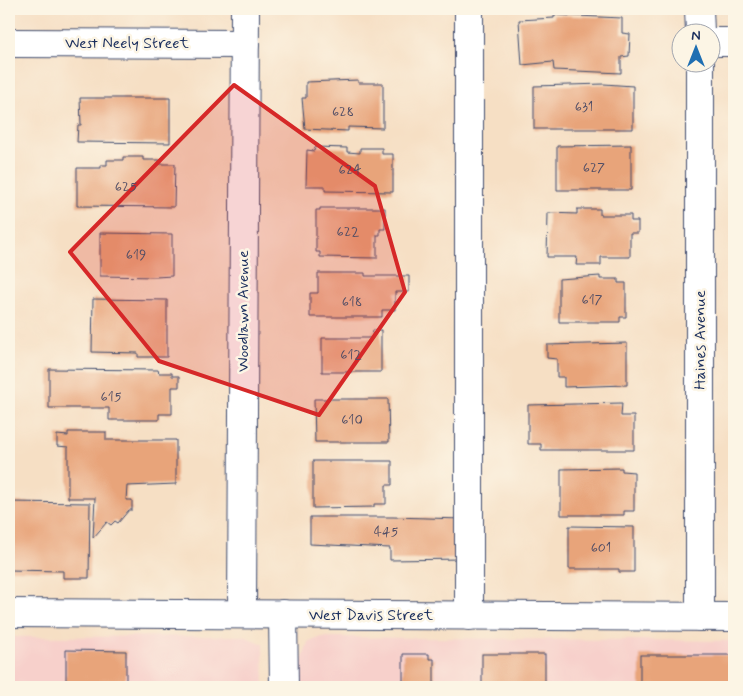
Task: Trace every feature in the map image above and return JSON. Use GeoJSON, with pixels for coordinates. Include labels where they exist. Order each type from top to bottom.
{"type":"FeatureCollection","features":[{"type":"Feature","properties":{"kind":"street","name":"Woodlawn Avenue"},"geometry":{"type":"LineString","coordinates":[[242,614],[245,9]]}},
{"type":"Feature","properties":{"kind":"street"},"geometry":{"type":"LineString","coordinates":[[469,9],[469,616]]}},
{"type":"Feature","properties":{"kind":"street"},"geometry":{"type":"LineString","coordinates":[[700,9],[700,22]]}},
{"type":"Feature","properties":{"kind":"street"},"geometry":{"type":"LineString","coordinates":[[720,42],[734,42]]}},
{"type":"Feature","properties":{"kind":"street","name":"West Neely Street"},"geometry":{"type":"LineString","coordinates":[[9,43],[245,44]]}},
{"type":"Feature","properties":{"kind":"street","name":"Haines Avenue"},"geometry":{"type":"LineString","coordinates":[[700,72],[700,616]]}},
{"type":"Feature","properties":{"kind":"street","name":"West Davis Street"},"geometry":{"type":"LineString","coordinates":[[9,612],[734,617]]}},
{"type":"Feature","properties":{"kind":"street"},"geometry":{"type":"LineString","coordinates":[[283,614],[284,687]]}},
{"type":"Feature","properties":{"kind":"highlighted area"},"geometry":{"type":"Polygon","coordinates":[[[234,85],[375,186],[405,292],[319,415],[159,361],[70,252],[234,85]]]}},
{"type":"Feature","properties":{"kind":"shaded area"},"geometry":{"type":"Polygon","coordinates":[[[244,636],[263,644],[264,687],[9,687],[9,637],[244,636]]]}},
{"type":"Feature","properties":{"kind":"shaded area"},"geometry":{"type":"Polygon","coordinates":[[[322,637],[734,641],[734,687],[300,687],[300,667],[308,642],[322,637]]]}},
{"type":"Feature","properties":{"kind":"building"},"geometry":{"type":"Polygon","coordinates":[[[554,15],[622,18],[622,33],[630,34],[629,56],[621,57],[621,73],[554,70],[553,62],[522,65],[519,20],[554,18],[554,15]]]}},
{"type":"Feature","properties":{"kind":"building"},"geometry":{"type":"Polygon","coordinates":[[[358,80],[358,83],[383,83],[383,128],[348,127],[348,131],[305,129],[302,98],[306,98],[306,82],[358,80]]]}},
{"type":"Feature","properties":{"kind":"building"},"geometry":{"type":"Polygon","coordinates":[[[604,84],[633,86],[633,129],[534,129],[534,86],[604,84]]]}},
{"type":"Feature","properties":{"kind":"building"},"geometry":{"type":"Polygon","coordinates":[[[80,98],[170,98],[170,143],[77,142],[78,125],[81,125],[80,98]]]}},
{"type":"Feature","properties":{"kind":"building"},"geometry":{"type":"Polygon","coordinates":[[[631,145],[631,190],[557,190],[557,146],[631,145]]]}},
{"type":"Feature","properties":{"kind":"building"},"geometry":{"type":"Polygon","coordinates":[[[315,147],[347,148],[347,152],[360,153],[360,148],[382,148],[382,154],[393,154],[393,192],[325,191],[325,186],[306,186],[307,150],[314,151],[315,147]]]}},
{"type":"Feature","properties":{"kind":"building"},"geometry":{"type":"Polygon","coordinates":[[[123,157],[143,157],[143,160],[160,160],[160,164],[175,164],[174,207],[77,206],[77,168],[101,168],[101,165],[107,165],[107,160],[123,160],[123,157]]]}},
{"type":"Feature","properties":{"kind":"building"},"geometry":{"type":"Polygon","coordinates":[[[320,208],[385,208],[385,229],[380,229],[380,235],[377,235],[377,258],[320,257],[320,252],[316,252],[316,210],[320,210],[320,208]]]}},
{"type":"Feature","properties":{"kind":"building"},"geometry":{"type":"Polygon","coordinates":[[[577,209],[600,209],[600,215],[631,215],[631,221],[638,221],[638,233],[630,233],[630,257],[601,257],[601,265],[576,265],[577,257],[547,257],[548,213],[577,214],[577,209]]]}},
{"type":"Feature","properties":{"kind":"building"},"geometry":{"type":"Polygon","coordinates":[[[100,233],[172,234],[172,276],[100,276],[100,233]]]}},
{"type":"Feature","properties":{"kind":"building"},"geometry":{"type":"Polygon","coordinates":[[[318,273],[365,273],[365,276],[409,276],[409,292],[395,292],[395,310],[382,310],[382,317],[310,317],[310,293],[318,293],[318,273]]]}},
{"type":"Feature","properties":{"kind":"building"},"geometry":{"type":"Polygon","coordinates":[[[600,276],[600,279],[618,279],[618,283],[626,283],[626,317],[620,317],[620,322],[559,322],[559,279],[600,276]]]}},
{"type":"Feature","properties":{"kind":"building"},"geometry":{"type":"Polygon","coordinates":[[[93,299],[167,300],[167,357],[138,357],[138,353],[92,352],[93,299]]]}},
{"type":"Feature","properties":{"kind":"building"},"geometry":{"type":"Polygon","coordinates":[[[373,330],[381,330],[381,372],[322,372],[322,338],[372,338],[373,330]]]}},
{"type":"Feature","properties":{"kind":"building"},"geometry":{"type":"Polygon","coordinates":[[[627,343],[627,385],[564,387],[564,377],[557,377],[557,359],[547,358],[547,345],[627,343]]]}},
{"type":"Feature","properties":{"kind":"building"},"geometry":{"type":"Polygon","coordinates":[[[49,369],[158,370],[159,373],[172,373],[172,376],[179,376],[179,387],[172,387],[172,414],[159,414],[159,420],[109,420],[109,408],[49,408],[49,369]]]}},
{"type":"Feature","properties":{"kind":"building"},"geometry":{"type":"Polygon","coordinates":[[[314,399],[388,399],[389,442],[315,442],[314,399]]]}},
{"type":"Feature","properties":{"kind":"building"},"geometry":{"type":"Polygon","coordinates":[[[622,403],[621,416],[634,416],[634,450],[541,450],[541,444],[528,444],[528,405],[622,403]]]}},
{"type":"Feature","properties":{"kind":"building"},"geometry":{"type":"Polygon","coordinates":[[[68,432],[106,432],[106,440],[176,440],[176,484],[127,486],[126,500],[132,500],[132,510],[129,510],[118,523],[115,521],[111,525],[107,522],[93,538],[95,498],[68,498],[68,447],[57,446],[57,435],[68,436],[68,432]]]}},
{"type":"Feature","properties":{"kind":"building"},"geometry":{"type":"Polygon","coordinates":[[[313,461],[392,461],[392,485],[386,485],[386,504],[374,504],[374,507],[313,508],[313,461]]]}},
{"type":"Feature","properties":{"kind":"building"},"geometry":{"type":"Polygon","coordinates":[[[622,468],[622,471],[634,472],[634,511],[624,511],[624,515],[561,515],[561,469],[622,468]]]}},
{"type":"Feature","properties":{"kind":"building"},"geometry":{"type":"Polygon","coordinates":[[[9,502],[90,503],[89,578],[63,578],[63,571],[9,570],[9,502]]]}},
{"type":"Feature","properties":{"kind":"building"},"geometry":{"type":"Polygon","coordinates":[[[310,517],[462,519],[462,559],[390,560],[390,548],[310,544],[310,517]]]}},
{"type":"Feature","properties":{"kind":"building"},"geometry":{"type":"Polygon","coordinates":[[[569,526],[634,527],[634,572],[619,572],[619,569],[569,569],[569,526]]]}},
{"type":"Feature","properties":{"kind":"building"},"geometry":{"type":"Polygon","coordinates":[[[66,650],[126,651],[126,687],[66,687],[66,650]]]}},
{"type":"Feature","properties":{"kind":"building"},"geometry":{"type":"Polygon","coordinates":[[[403,654],[429,654],[429,659],[434,659],[434,687],[403,687],[403,654]]]}},
{"type":"Feature","properties":{"kind":"building"},"geometry":{"type":"Polygon","coordinates":[[[482,654],[545,654],[545,687],[482,687],[482,654]]]}},
{"type":"Feature","properties":{"kind":"building"},"geometry":{"type":"Polygon","coordinates":[[[640,655],[734,655],[734,687],[640,687],[640,655]]]}}]}
